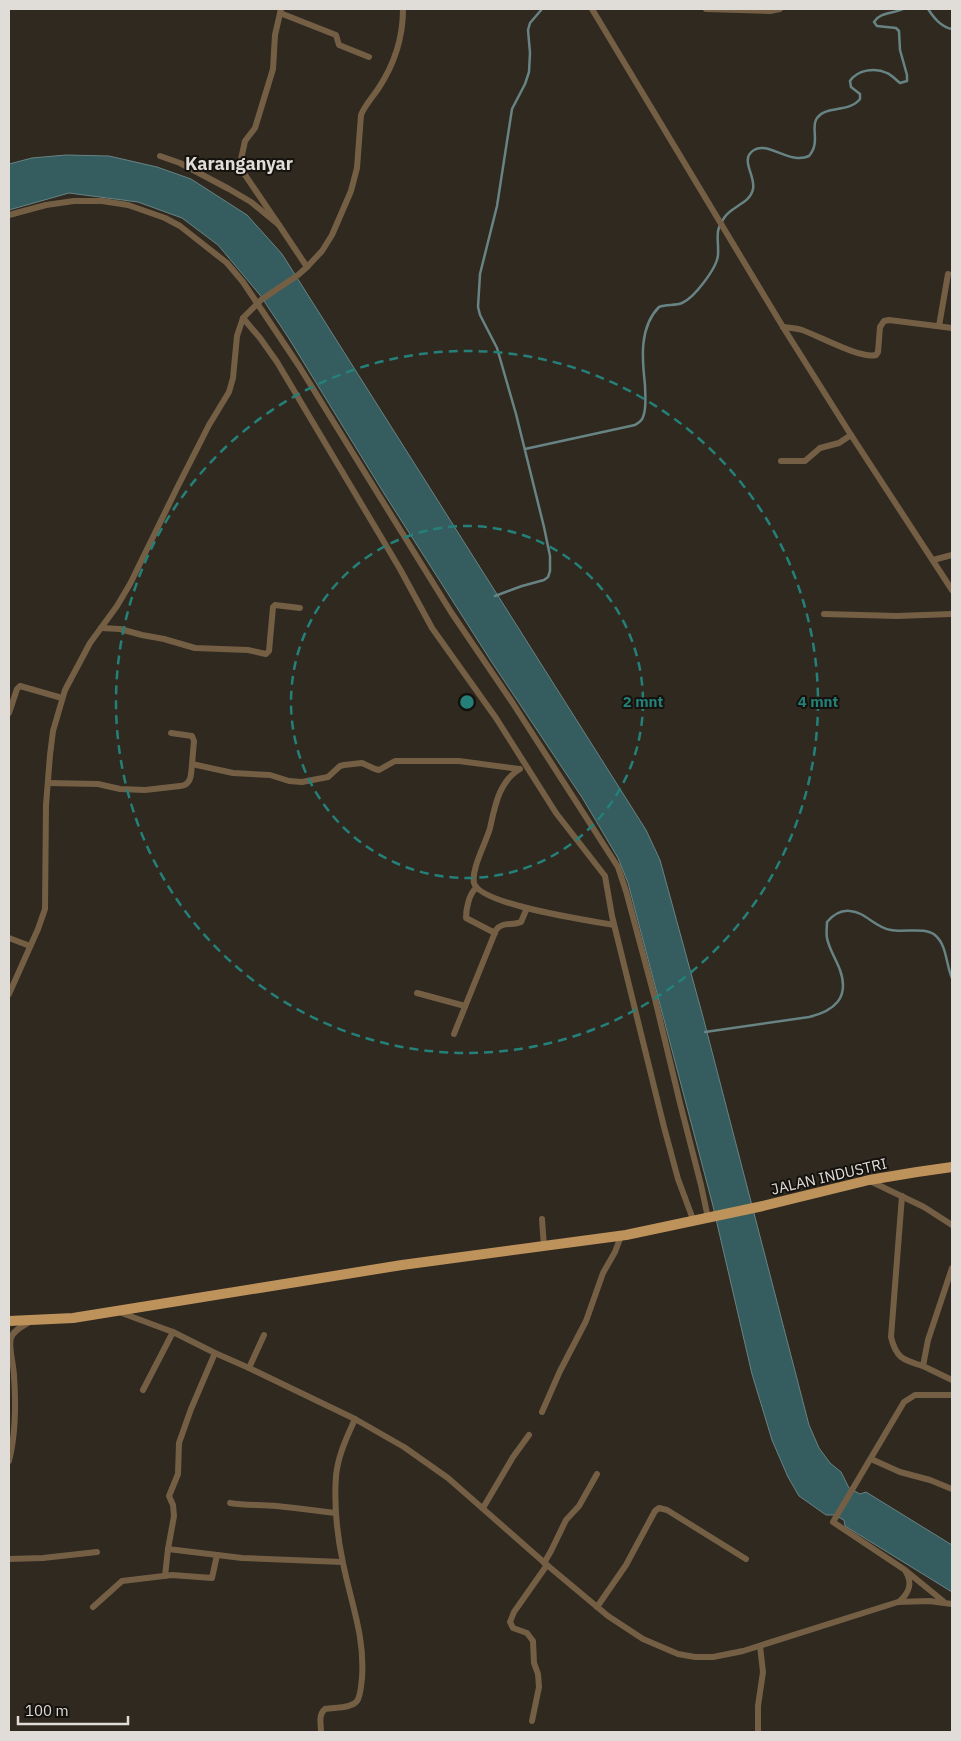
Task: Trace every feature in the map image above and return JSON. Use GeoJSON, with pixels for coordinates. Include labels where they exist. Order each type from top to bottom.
{"type":"FeatureCollection","features":[{"type":"Feature","properties":{"kind":"main road","name":"JALAN INDUSTRI"},"geometry":{"type":"LineString","coordinates":[[9,1321],[73,1318],[402,1265],[621,1236],[694,1222],[870,1180],[952,1167]]}},
{"type":"Feature","properties":{"kind":"street"},"geometry":{"type":"LineString","coordinates":[[9,994],[45,909],[48,784],[52,737],[62,698],[79,662],[130,584],[209,425],[229,392],[233,378],[237,336],[242,318],[259,302],[307,267],[328,244],[337,226],[351,191],[358,159],[361,115],[364,107],[384,78],[396,54],[402,26],[403,9]]}},
{"type":"Feature","properties":{"kind":"street"},"geometry":{"type":"LineString","coordinates":[[592,9],[783,327],[952,590]]}},
{"type":"Feature","properties":{"kind":"street"},"geometry":{"type":"LineString","coordinates":[[706,9],[770,11],[780,9]]}},
{"type":"Feature","properties":{"kind":"street"},"geometry":{"type":"LineString","coordinates":[[307,267],[240,164],[245,141],[255,128],[273,69],[275,35],[281,11],[336,35],[339,45],[369,57]]}},
{"type":"Feature","properties":{"kind":"street"},"geometry":{"type":"LineString","coordinates":[[160,156],[180,163],[229,189],[251,202],[279,225]]}},
{"type":"Feature","properties":{"kind":"street"},"geometry":{"type":"LineString","coordinates":[[9,215],[46,205],[82,201],[102,201],[145,210],[180,226],[210,249],[227,263],[259,302],[451,612],[618,867],[655,999],[710,1217]]}},
{"type":"Feature","properties":{"kind":"street"},"geometry":{"type":"LineString","coordinates":[[939,326],[948,274]]}},
{"type":"Feature","properties":{"kind":"street"},"geometry":{"type":"LineString","coordinates":[[242,318],[260,338],[277,362],[400,569],[432,628],[496,718],[523,768],[604,876],[614,925],[673,1162],[694,1222]]}},
{"type":"Feature","properties":{"kind":"street"},"geometry":{"type":"LineString","coordinates":[[783,327],[802,330],[841,347],[870,356],[876,355],[878,352],[880,327],[884,321],[889,320],[952,328]]}},
{"type":"Feature","properties":{"kind":"street"},"geometry":{"type":"LineString","coordinates":[[781,462],[805,461],[820,448],[839,442],[851,435]]}},
{"type":"Feature","properties":{"kind":"street"},"geometry":{"type":"LineString","coordinates":[[933,560],[952,555]]}},
{"type":"Feature","properties":{"kind":"street"},"geometry":{"type":"LineString","coordinates":[[101,628],[120,629],[142,636],[164,638],[195,648],[248,650],[266,654],[269,651],[272,607],[276,605],[300,608]]}},
{"type":"Feature","properties":{"kind":"street"},"geometry":{"type":"LineString","coordinates":[[824,614],[897,616],[952,614]]}},
{"type":"Feature","properties":{"kind":"street"},"geometry":{"type":"LineString","coordinates":[[9,713],[17,689],[20,686],[62,698]]}},
{"type":"Feature","properties":{"kind":"street"},"geometry":{"type":"LineString","coordinates":[[48,784],[98,784],[120,789],[145,790],[186,786],[190,782],[194,744],[192,736],[171,733]]}},
{"type":"Feature","properties":{"kind":"street"},"geometry":{"type":"LineString","coordinates":[[192,764],[234,773],[270,775],[289,781],[302,782],[328,777],[340,766],[344,765],[362,764],[379,770],[395,761],[459,761],[523,768]]}},
{"type":"Feature","properties":{"kind":"street"},"geometry":{"type":"LineString","coordinates":[[523,768],[504,785],[497,797],[476,869],[474,881],[476,888],[484,894],[548,914],[614,925]]}},
{"type":"Feature","properties":{"kind":"street"},"geometry":{"type":"LineString","coordinates":[[476,888],[469,897],[466,918],[495,933]]}},
{"type":"Feature","properties":{"kind":"street"},"geometry":{"type":"LineString","coordinates":[[454,1034],[495,933],[502,925],[521,922],[527,908]]}},
{"type":"Feature","properties":{"kind":"street"},"geometry":{"type":"LineString","coordinates":[[9,938],[30,946]]}},
{"type":"Feature","properties":{"kind":"street"},"geometry":{"type":"LineString","coordinates":[[417,993],[465,1006]]}},
{"type":"Feature","properties":{"kind":"street"},"geometry":{"type":"LineString","coordinates":[[870,1180],[924,1207],[952,1225]]}},
{"type":"Feature","properties":{"kind":"street"},"geometry":{"type":"LineString","coordinates":[[902,1196],[891,1337],[893,1346],[901,1358],[952,1380]]}},
{"type":"Feature","properties":{"kind":"street"},"geometry":{"type":"LineString","coordinates":[[542,1218],[544,1247]]}},
{"type":"Feature","properties":{"kind":"street"},"geometry":{"type":"LineString","coordinates":[[542,1412],[560,1371],[590,1313],[603,1273],[616,1252],[621,1236]]}},
{"type":"Feature","properties":{"kind":"street"},"geometry":{"type":"LineString","coordinates":[[923,1366],[928,1340],[952,1268]]}},
{"type":"Feature","properties":{"kind":"street"},"geometry":{"type":"LineString","coordinates":[[118,1311],[172,1332],[250,1368],[355,1419],[420,1457],[448,1478],[597,1608],[642,1638],[678,1654],[695,1657],[713,1657],[760,1646],[898,1602],[929,1600],[952,1604]]}},
{"type":"Feature","properties":{"kind":"street"},"geometry":{"type":"LineString","coordinates":[[9,1461],[13,1439],[15,1407],[10,1340],[14,1332],[34,1319]]}},
{"type":"Feature","properties":{"kind":"street"},"geometry":{"type":"LineString","coordinates":[[143,1390],[172,1332]]}},
{"type":"Feature","properties":{"kind":"street"},"geometry":{"type":"LineString","coordinates":[[250,1368],[264,1335]]}},
{"type":"Feature","properties":{"kind":"street"},"geometry":{"type":"LineString","coordinates":[[165,1576],[174,1516],[170,1496],[178,1474],[179,1443],[215,1353]]}},
{"type":"Feature","properties":{"kind":"street"},"geometry":{"type":"LineString","coordinates":[[944,1602],[905,1570],[833,1522],[900,1407],[908,1399],[919,1395],[952,1395]]}},
{"type":"Feature","properties":{"kind":"street"},"geometry":{"type":"LineString","coordinates":[[321,1732],[320,1718],[322,1711],[353,1704],[357,1701],[362,1684],[363,1655],[361,1634],[342,1562],[336,1513],[337,1466],[344,1443],[355,1419]]}},
{"type":"Feature","properties":{"kind":"street"},"geometry":{"type":"LineString","coordinates":[[482,1508],[513,1457],[529,1435]]}},
{"type":"Feature","properties":{"kind":"street"},"geometry":{"type":"LineString","coordinates":[[871,1459],[900,1472],[952,1489]]}},
{"type":"Feature","properties":{"kind":"street"},"geometry":{"type":"LineString","coordinates":[[532,1721],[540,1687],[534,1663],[533,1641],[527,1633],[513,1628],[510,1622],[514,1612],[545,1564],[566,1520],[579,1506],[598,1474]]}},
{"type":"Feature","properties":{"kind":"street"},"geometry":{"type":"LineString","coordinates":[[230,1503],[278,1506],[336,1513]]}},
{"type":"Feature","properties":{"kind":"street"},"geometry":{"type":"LineString","coordinates":[[597,1608],[626,1565],[655,1511],[659,1508],[667,1510],[746,1558]]}},
{"type":"Feature","properties":{"kind":"street"},"geometry":{"type":"LineString","coordinates":[[168,1549],[242,1558],[342,1562]]}},
{"type":"Feature","properties":{"kind":"street"},"geometry":{"type":"LineString","coordinates":[[9,1558],[43,1558],[97,1552]]}},
{"type":"Feature","properties":{"kind":"street"},"geometry":{"type":"LineString","coordinates":[[93,1607],[119,1583],[180,1575],[212,1578],[217,1555]]}},
{"type":"Feature","properties":{"kind":"street"},"geometry":{"type":"LineString","coordinates":[[898,1602],[907,1594],[911,1584],[905,1570]]}},
{"type":"Feature","properties":{"kind":"street"},"geometry":{"type":"LineString","coordinates":[[758,1732],[758,1706],[762,1672],[760,1646]]}},
{"type":"Feature","properties":{"kind":"water"},"geometry":{"type":"Polygon","coordinates":[[[66,155],[109,156],[157,167],[191,179],[247,215],[282,254],[646,830],[660,860],[703,1017],[809,1425],[819,1448],[830,1463],[841,1472],[849,1488],[860,1494],[866,1492],[952,1545],[952,1592],[845,1526],[844,1520],[834,1515],[826,1515],[799,1496],[788,1477],[772,1440],[752,1374],[713,1206],[628,883],[618,858],[583,799],[491,661],[385,495],[288,337],[260,295],[218,245],[182,218],[138,202],[69,193],[9,210],[9,164],[32,158],[66,155]]]}},
{"type":"Feature","properties":{"kind":"waterway"},"geometry":{"type":"LineString","coordinates":[[495,596],[544,580],[548,577],[550,571],[550,556],[544,527],[516,414],[497,348],[480,315],[478,307],[480,274],[497,206],[512,109],[529,72],[528,30],[530,23],[542,9]]}},
{"type":"Feature","properties":{"kind":"waterway"},"geometry":{"type":"LineString","coordinates":[[525,449],[635,425],[641,421],[645,406],[643,344],[648,324],[659,307],[682,303],[693,295],[714,267],[718,255],[719,227],[727,214],[744,202],[753,189],[748,163],[750,154],[754,150],[766,148],[794,158],[809,156],[813,151],[815,140],[814,126],[817,118],[826,112],[850,106],[860,99],[860,94],[851,87],[850,81],[857,74],[877,70],[891,75],[900,83],[907,81],[900,50],[899,31],[896,28],[877,26],[874,22],[880,16],[903,9]]}},
{"type":"Feature","properties":{"kind":"waterway"},"geometry":{"type":"LineString","coordinates":[[928,9],[935,19],[952,29]]}},
{"type":"Feature","properties":{"kind":"waterway"},"geometry":{"type":"LineString","coordinates":[[705,1032],[809,1017],[826,1011],[838,1002],[843,988],[843,980],[828,942],[827,922],[843,911],[861,914],[885,929],[896,931],[921,930],[932,933],[940,940],[952,978]]}},
{"type":"Feature","properties":{"kind":"district","name":"Karanganyar"},"geometry":{"type":"Point","coordinates":[239,163]}}]}
